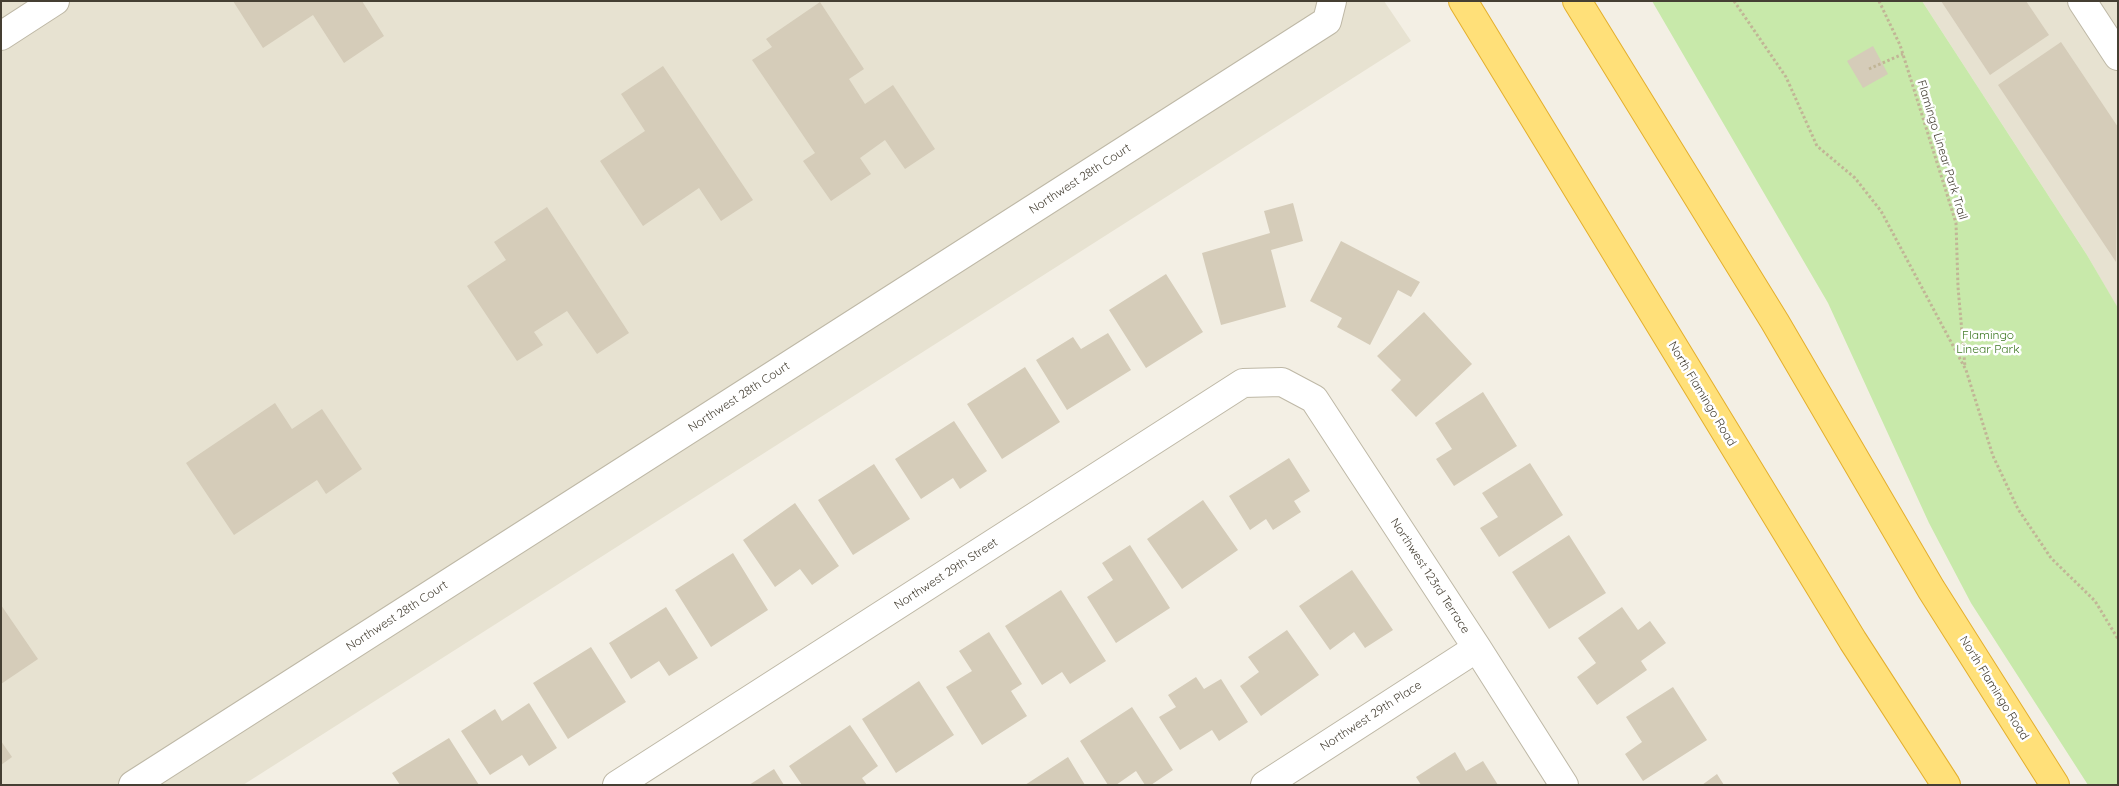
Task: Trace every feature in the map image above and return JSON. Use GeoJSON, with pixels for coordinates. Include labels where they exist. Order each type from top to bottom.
{"type":"FeatureCollection","features":[{"type":"Feature","properties":{"kind":"highway","name":"North Flamingo Road"},"geometry":{"type":"LineString","coordinates":[[1463,1],[1853,641],[1946,785]]}},
{"type":"Feature","properties":{"kind":"highway","name":"North Flamingo Road"},"geometry":{"type":"LineString","coordinates":[[1577,1],[1775,322],[1931,588],[2055,785]]}},
{"type":"Feature","properties":{"kind":"street"},"geometry":{"type":"LineString","coordinates":[[1,36],[55,1]]}},
{"type":"Feature","properties":{"kind":"street","name":"Northwest 28th Court"},"geometry":{"type":"LineString","coordinates":[[133,785],[1327,21],[1332,1]]}},
{"type":"Feature","properties":{"kind":"street"},"geometry":{"type":"LineString","coordinates":[[2082,1],[2118,56]]}},
{"type":"Feature","properties":{"kind":"street","name":"Northwest 123rd Terrace"},"geometry":{"type":"LineString","coordinates":[[1282,382],[1314,399],[1564,785]]}},
{"type":"Feature","properties":{"kind":"street","name":"Northwest 29th Street"},"geometry":{"type":"LineString","coordinates":[[617,785],[1244,383],[1282,382]]}},
{"type":"Feature","properties":{"kind":"street","name":"Northwest 29th Place"},"geometry":{"type":"LineString","coordinates":[[1264,785],[1477,648]]}},
{"type":"Feature","properties":{"kind":"path","name":"Flamingo Linear Park Trail"},"geometry":{"type":"LineString","coordinates":[[1734,1],[1786,77],[1816,146],[1855,178],[1881,211],[1966,370],[1993,456],[2018,509],[2051,558],[2096,601],[2118,639]]}},
{"type":"Feature","properties":{"kind":"path","name":"Flamingo Linear Park Trail"},"geometry":{"type":"LineString","coordinates":[[1879,1],[1903,54],[1956,223],[1958,287],[1966,370]]}},
{"type":"Feature","properties":{"kind":"path"},"geometry":{"type":"LineString","coordinates":[[1869,69],[1903,54]]}},
{"type":"Feature","properties":{"kind":"shaded area"},"geometry":{"type":"Polygon","coordinates":[[[1,1],[1384,1],[1411,41],[243,785],[1,785],[1,1]]]}},
{"type":"Feature","properties":{"kind":"shaded area"},"geometry":{"type":"Polygon","coordinates":[[[1922,1],[2118,1],[2118,309],[2087,255],[1922,1]]]}},
{"type":"Feature","properties":{"kind":"green space","name":"Flamingo Linear Park"},"geometry":{"type":"Polygon","coordinates":[[[1652,1],[1922,1],[2087,255],[2118,308],[2118,785],[2088,785],[1971,603],[1929,523],[1828,303],[1652,1]]]}},
{"type":"Feature","properties":{"kind":"building"},"geometry":{"type":"Polygon","coordinates":[[[233,1],[362,1],[384,36],[344,63],[313,15],[263,48],[233,1]]]}},
{"type":"Feature","properties":{"kind":"building"},"geometry":{"type":"Polygon","coordinates":[[[1941,1],[2026,1],[2049,35],[1990,75],[1941,1]]]}},
{"type":"Feature","properties":{"kind":"building"},"geometry":{"type":"Polygon","coordinates":[[[820,2],[864,69],[849,79],[865,104],[893,85],[935,149],[905,169],[885,140],[860,158],[871,174],[831,201],[803,161],[815,153],[752,60],[772,47],[766,39],[820,2]]]}},
{"type":"Feature","properties":{"kind":"building"},"geometry":{"type":"Polygon","coordinates":[[[2061,42],[2118,127],[2116,262],[1998,85],[2061,42]]]}},
{"type":"Feature","properties":{"kind":"building"},"geometry":{"type":"Polygon","coordinates":[[[1873,46],[1888,74],[1863,88],[1847,61],[1873,46]]]}},
{"type":"Feature","properties":{"kind":"building"},"geometry":{"type":"Polygon","coordinates":[[[663,66],[753,200],[721,221],[699,188],[643,226],[600,161],[645,131],[621,94],[663,66]]]}},
{"type":"Feature","properties":{"kind":"building"},"geometry":{"type":"Polygon","coordinates":[[[1293,203],[1303,241],[1271,250],[1286,307],[1221,325],[1202,253],[1270,233],[1264,211],[1293,203]]]}},
{"type":"Feature","properties":{"kind":"building"},"geometry":{"type":"Polygon","coordinates":[[[547,207],[629,333],[597,354],[567,311],[534,332],[543,345],[517,361],[467,286],[506,260],[494,242],[547,207]]]}},
{"type":"Feature","properties":{"kind":"building"},"geometry":{"type":"Polygon","coordinates":[[[1341,241],[1420,282],[1411,297],[1398,290],[1370,345],[1337,327],[1342,318],[1310,301],[1341,241]]]}},
{"type":"Feature","properties":{"kind":"building"},"geometry":{"type":"Polygon","coordinates":[[[1166,274],[1203,332],[1146,368],[1109,310],[1166,274]]]}},
{"type":"Feature","properties":{"kind":"building"},"geometry":{"type":"Polygon","coordinates":[[[1424,312],[1472,364],[1416,417],[1391,390],[1401,380],[1377,356],[1424,312]]]}},
{"type":"Feature","properties":{"kind":"building"},"geometry":{"type":"Polygon","coordinates":[[[1108,333],[1131,370],[1067,410],[1036,360],[1073,337],[1081,349],[1108,333]]]}},
{"type":"Feature","properties":{"kind":"building"},"geometry":{"type":"Polygon","coordinates":[[[1025,367],[1060,422],[1002,459],[967,404],[1025,367]]]}},
{"type":"Feature","properties":{"kind":"building"},"geometry":{"type":"Polygon","coordinates":[[[1483,392],[1517,446],[1454,486],[1436,459],[1452,449],[1435,423],[1483,392]]]}},
{"type":"Feature","properties":{"kind":"building"},"geometry":{"type":"Polygon","coordinates":[[[275,403],[292,429],[322,409],[362,469],[326,494],[317,480],[234,535],[186,463],[275,403]]]}},
{"type":"Feature","properties":{"kind":"building"},"geometry":{"type":"Polygon","coordinates":[[[954,421],[987,471],[960,489],[953,478],[921,499],[895,459],[954,421]]]}},
{"type":"Feature","properties":{"kind":"building"},"geometry":{"type":"Polygon","coordinates":[[[1289,458],[1310,491],[1294,501],[1301,512],[1273,530],[1266,519],[1250,530],[1229,496],[1289,458]]]}},
{"type":"Feature","properties":{"kind":"building"},"geometry":{"type":"Polygon","coordinates":[[[1530,463],[1563,515],[1499,557],[1480,528],[1498,517],[1482,493],[1530,463]]]}},
{"type":"Feature","properties":{"kind":"building"},"geometry":{"type":"Polygon","coordinates":[[[874,464],[910,519],[853,555],[818,500],[874,464]]]}},
{"type":"Feature","properties":{"kind":"building"},"geometry":{"type":"Polygon","coordinates":[[[1203,500],[1238,550],[1182,589],[1147,539],[1203,500]]]}},
{"type":"Feature","properties":{"kind":"building"},"geometry":{"type":"Polygon","coordinates":[[[795,503],[839,566],[812,585],[800,569],[775,587],[743,540],[795,503]]]}},
{"type":"Feature","properties":{"kind":"building"},"geometry":{"type":"Polygon","coordinates":[[[1569,535],[1606,593],[1549,629],[1512,572],[1569,535]]]}},
{"type":"Feature","properties":{"kind":"building"},"geometry":{"type":"Polygon","coordinates":[[[1130,545],[1170,608],[1116,643],[1087,597],[1113,580],[1102,563],[1130,545]]]}},
{"type":"Feature","properties":{"kind":"building"},"geometry":{"type":"Polygon","coordinates":[[[733,553],[768,610],[711,647],[675,590],[733,553]]]}},
{"type":"Feature","properties":{"kind":"building"},"geometry":{"type":"Polygon","coordinates":[[[1352,570],[1393,630],[1365,648],[1354,632],[1330,650],[1299,606],[1352,570]]]}},
{"type":"Feature","properties":{"kind":"building"},"geometry":{"type":"Polygon","coordinates":[[[1061,590],[1106,661],[1070,684],[1062,672],[1042,685],[1005,626],[1061,590]]]}},
{"type":"Feature","properties":{"kind":"building"},"geometry":{"type":"Polygon","coordinates":[[[1,605],[38,659],[1,684],[1,605]]]}},
{"type":"Feature","properties":{"kind":"building"},"geometry":{"type":"Polygon","coordinates":[[[666,607],[698,658],[669,676],[659,661],[631,679],[609,643],[666,607]]]}},
{"type":"Feature","properties":{"kind":"building"},"geometry":{"type":"Polygon","coordinates":[[[1622,607],[1638,630],[1650,621],[1666,643],[1641,661],[1647,670],[1597,705],[1577,677],[1596,663],[1578,638],[1622,607]]]}},
{"type":"Feature","properties":{"kind":"building"},"geometry":{"type":"Polygon","coordinates":[[[1287,630],[1319,675],[1261,716],[1240,686],[1259,672],[1248,657],[1287,630]]]}},
{"type":"Feature","properties":{"kind":"building"},"geometry":{"type":"Polygon","coordinates":[[[989,632],[1022,684],[1011,691],[1027,716],[982,745],[946,687],[972,671],[959,651],[989,632]]]}},
{"type":"Feature","properties":{"kind":"building"},"geometry":{"type":"Polygon","coordinates":[[[591,647],[626,702],[568,739],[533,683],[591,647]]]}},
{"type":"Feature","properties":{"kind":"building"},"geometry":{"type":"Polygon","coordinates":[[[1196,677],[1204,689],[1221,679],[1248,722],[1219,741],[1212,730],[1180,750],[1159,717],[1176,707],[1168,695],[1196,677]]]}},
{"type":"Feature","properties":{"kind":"building"},"geometry":{"type":"Polygon","coordinates":[[[919,681],[954,735],[896,773],[862,719],[919,681]]]}},
{"type":"Feature","properties":{"kind":"building"},"geometry":{"type":"Polygon","coordinates":[[[1673,687],[1707,740],[1643,781],[1625,754],[1642,742],[1626,717],[1673,687]]]}},
{"type":"Feature","properties":{"kind":"building"},"geometry":{"type":"Polygon","coordinates":[[[529,703],[557,748],[529,766],[522,755],[490,775],[461,731],[495,709],[502,721],[529,703]]]}},
{"type":"Feature","properties":{"kind":"building"},"geometry":{"type":"Polygon","coordinates":[[[1132,707],[1173,770],[1151,785],[1145,785],[1136,771],[1116,785],[1108,785],[1080,741],[1132,707]]]}},
{"type":"Feature","properties":{"kind":"building"},"geometry":{"type":"Polygon","coordinates":[[[850,725],[878,766],[862,778],[867,785],[802,785],[789,766],[850,725]]]}},
{"type":"Feature","properties":{"kind":"building"},"geometry":{"type":"Polygon","coordinates":[[[449,738],[479,785],[400,785],[392,773],[449,738]]]}},
{"type":"Feature","properties":{"kind":"building"},"geometry":{"type":"Polygon","coordinates":[[[1,741],[12,757],[1,765],[1,741]]]}},
{"type":"Feature","properties":{"kind":"building"},"geometry":{"type":"Polygon","coordinates":[[[1455,752],[1466,771],[1483,761],[1498,785],[1421,785],[1416,777],[1455,752]]]}},
{"type":"Feature","properties":{"kind":"building"},"geometry":{"type":"Polygon","coordinates":[[[1068,757],[1085,785],[1025,785],[1068,757]]]}},
{"type":"Feature","properties":{"kind":"building"},"geometry":{"type":"Polygon","coordinates":[[[774,769],[784,785],[749,785],[774,769]]]}},
{"type":"Feature","properties":{"kind":"building"},"geometry":{"type":"Polygon","coordinates":[[[1717,774],[1724,785],[1702,785],[1717,774]]]}}]}
